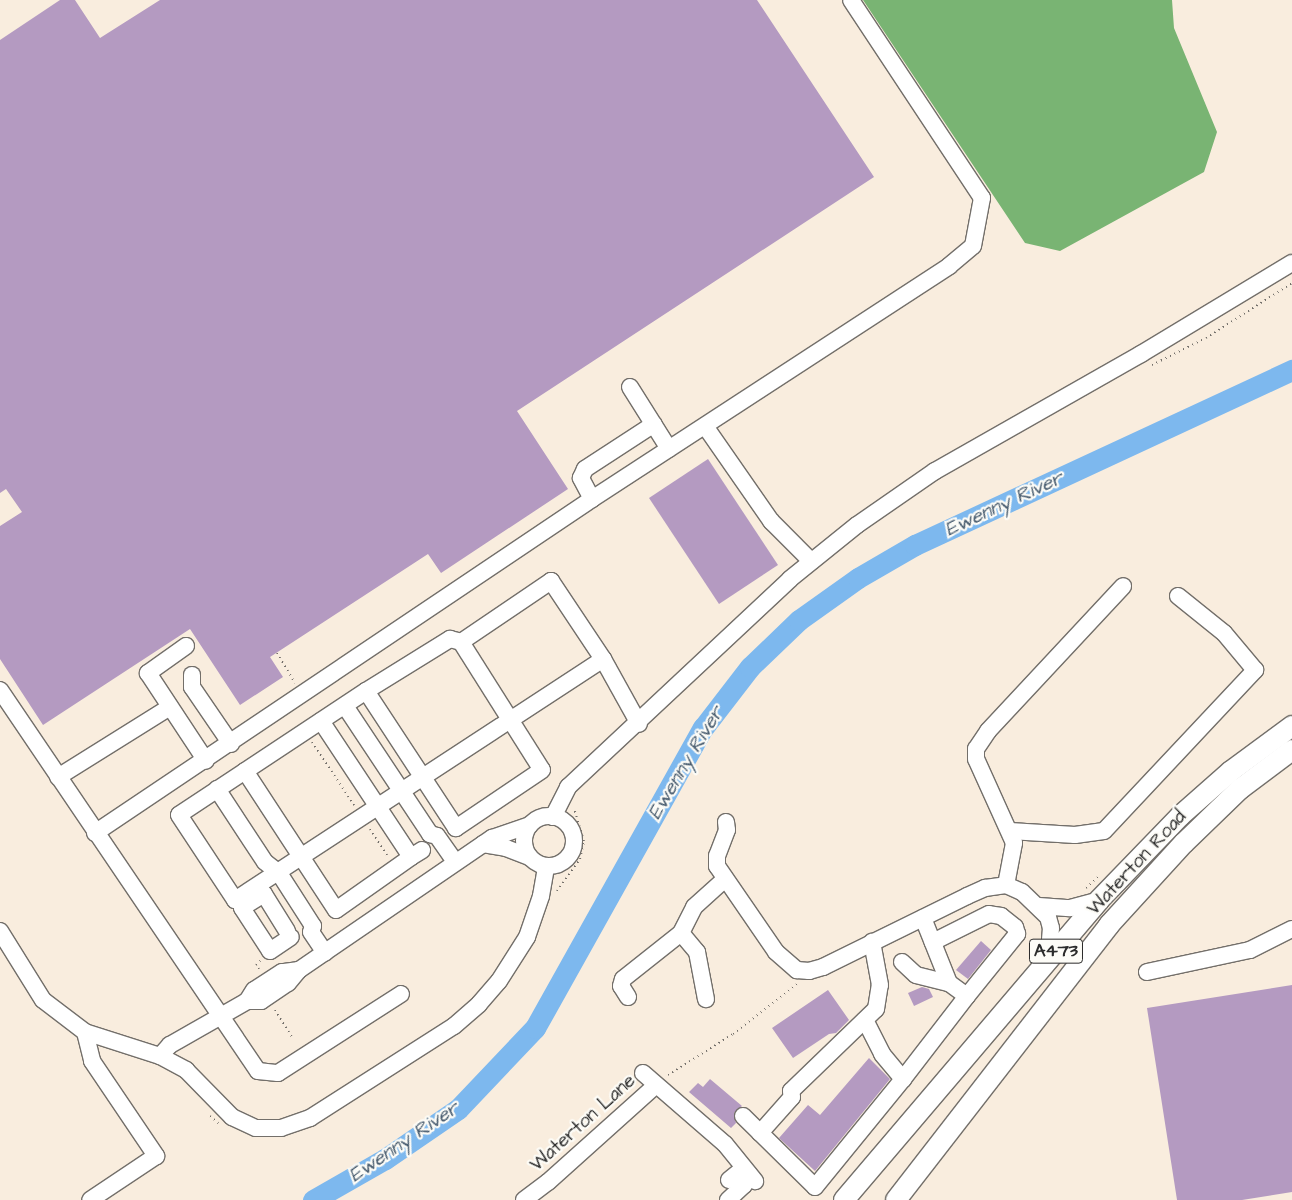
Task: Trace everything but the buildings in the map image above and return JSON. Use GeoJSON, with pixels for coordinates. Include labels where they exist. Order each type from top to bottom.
{"type":"FeatureCollection","features":[{"type":"Feature","properties":{"kind":"main road","name":"Waterton Road"},"geometry":{"type":"LineString","coordinates":[[844,1200],[1099,900],[1180,816],[1231,771],[1292,726]]}},
{"type":"Feature","properties":{"kind":"main road","name":"Waterton Road"},"geometry":{"type":"LineString","coordinates":[[896,1200],[1109,925],[1191,836],[1240,789],[1292,750]]}},
{"type":"Feature","properties":{"kind":"street"},"geometry":{"type":"LineString","coordinates":[[95,833],[206,761],[592,499],[949,266],[973,246],[982,198],[851,0]]}},
{"type":"Feature","properties":{"kind":"street"},"geometry":{"type":"LineString","coordinates":[[553,816],[568,787],[639,724],[811,561],[934,471],[1141,354],[1292,263]]}},
{"type":"Feature","properties":{"kind":"street"},"geometry":{"type":"LineString","coordinates":[[630,387],[670,448]]}},
{"type":"Feature","properties":{"kind":"street"},"geometry":{"type":"LineString","coordinates":[[592,499],[581,478],[585,470],[654,424]]}},
{"type":"Feature","properties":{"kind":"street"},"geometry":{"type":"LineString","coordinates":[[705,426],[772,521],[811,561]]}},
{"type":"Feature","properties":{"kind":"street"},"geometry":{"type":"LineString","coordinates":[[461,642],[551,581],[603,659],[639,724]]}},
{"type":"Feature","properties":{"kind":"street"},"geometry":{"type":"LineString","coordinates":[[1006,885],[1014,843],[976,759],[976,749],[988,731],[1123,586]]}},
{"type":"Feature","properties":{"kind":"street"},"geometry":{"type":"LineString","coordinates":[[1010,831],[1075,836],[1104,831],[1255,670],[1224,633],[1178,596]]}},
{"type":"Feature","properties":{"kind":"street"},"geometry":{"type":"LineString","coordinates":[[366,691],[423,777],[456,828],[539,776],[541,765],[511,719],[461,642],[450,639],[366,691],[179,815],[235,900],[402,792],[423,777],[511,719],[603,659]]}},
{"type":"Feature","properties":{"kind":"street"},"geometry":{"type":"LineString","coordinates":[[186,646],[148,673],[206,761]]}},
{"type":"Feature","properties":{"kind":"street"},"geometry":{"type":"LineString","coordinates":[[192,676],[192,687],[231,744]]}},
{"type":"Feature","properties":{"kind":"street"},"geometry":{"type":"LineString","coordinates":[[0,690],[95,833],[258,1071],[278,1073],[401,994]]}},
{"type":"Feature","properties":{"kind":"street"},"geometry":{"type":"LineString","coordinates":[[345,706],[430,834],[436,836],[450,865]]}},
{"type":"Feature","properties":{"kind":"street"},"geometry":{"type":"LineString","coordinates":[[58,777],[170,707]]}},
{"type":"Feature","properties":{"kind":"street"},"geometry":{"type":"LineString","coordinates":[[245,771],[336,910],[417,854],[378,807],[321,721]]}},
{"type":"Feature","properties":{"kind":"street"},"geometry":{"type":"LineString","coordinates":[[217,790],[265,862],[278,873],[310,922],[312,932],[329,950]]}},
{"type":"Feature","properties":{"kind":"street"},"geometry":{"type":"LineString","coordinates":[[160,1056],[170,1045],[247,1001],[261,1001],[288,983],[299,970],[483,844],[545,816],[553,816],[571,830],[574,845],[561,863],[546,866],[506,848],[483,844]]}},
{"type":"Feature","properties":{"kind":"street"},"geometry":{"type":"LineString","coordinates":[[628,997],[621,986],[623,979],[681,933],[694,907],[721,872],[726,822]]}},
{"type":"Feature","properties":{"kind":"street"},"geometry":{"type":"LineString","coordinates":[[528,857],[523,840],[530,824]]}},
{"type":"Feature","properties":{"kind":"street"},"geometry":{"type":"LineString","coordinates":[[0,931],[43,1000],[86,1032],[160,1056],[186,1070],[232,1117],[256,1128],[281,1128],[310,1118],[454,1026],[478,1004],[498,981],[527,937],[541,896],[546,866]]}},
{"type":"Feature","properties":{"kind":"street"},"geometry":{"type":"LineString","coordinates":[[721,872],[776,952],[790,966],[802,971],[822,967],[985,888],[1006,885],[1039,906],[1048,917],[1051,928],[1048,962]]}},
{"type":"Feature","properties":{"kind":"street"},"geometry":{"type":"LineString","coordinates":[[1039,906],[1070,908],[1099,900]]}},
{"type":"Feature","properties":{"kind":"street"},"geometry":{"type":"LineString","coordinates":[[743,1116],[815,1187],[1017,934],[1015,927],[1001,916],[989,914],[933,942]]}},
{"type":"Feature","properties":{"kind":"street"},"geometry":{"type":"LineString","coordinates":[[923,918],[949,983]]}},
{"type":"Feature","properties":{"kind":"street"},"geometry":{"type":"LineString","coordinates":[[289,934],[310,922]]}},
{"type":"Feature","properties":{"kind":"street"},"geometry":{"type":"LineString","coordinates":[[1147,972],[1250,950],[1292,928]]}},
{"type":"Feature","properties":{"kind":"street"},"geometry":{"type":"LineString","coordinates":[[681,933],[697,952],[706,1000]]}},
{"type":"Feature","properties":{"kind":"street"},"geometry":{"type":"LineString","coordinates":[[760,1133],[792,1097],[791,1091],[865,1020],[879,1000],[880,985],[872,942]]}},
{"type":"Feature","properties":{"kind":"street"},"geometry":{"type":"LineString","coordinates":[[902,962],[916,975],[949,983],[967,996]]}},
{"type":"Feature","properties":{"kind":"street"},"geometry":{"type":"LineString","coordinates":[[865,1020],[882,1054],[903,1078]]}},
{"type":"Feature","properties":{"kind":"street"},"geometry":{"type":"LineString","coordinates":[[86,1032],[85,1041],[92,1061],[156,1156],[90,1200]]}},
{"type":"Feature","properties":{"kind":"street","name":"Waterton Lane"},"geometry":{"type":"LineString","coordinates":[[524,1200],[548,1182],[598,1134],[655,1086],[643,1072]]}},
{"type":"Feature","properties":{"kind":"street"},"geometry":{"type":"LineString","coordinates":[[655,1086],[725,1144],[749,1174]]}},
{"type":"Feature","properties":{"kind":"street"},"geometry":{"type":"LineString","coordinates":[[729,1180],[749,1174]]}},
{"type":"Feature","properties":{"kind":"street"},"geometry":{"type":"LineString","coordinates":[[728,1200],[744,1185],[749,1174]]}},
{"type":"Feature","properties":{"kind":"path"},"geometry":{"type":"LineString","coordinates":[[1146,367],[1206,338],[1292,283]]}},
{"type":"Feature","properties":{"kind":"path"},"geometry":{"type":"LineString","coordinates":[[554,895],[580,859],[584,841],[574,808],[576,801]]}},
{"type":"Feature","properties":{"kind":"path"},"geometry":{"type":"LineString","coordinates":[[655,1086],[794,988],[802,971]]}},
{"type":"Feature","properties":{"kind":"path"},"geometry":{"type":"LineString","coordinates":[[209,1114],[220,1125]]}},
{"type":"Feature","properties":{"kind":"green space"},"geometry":{"type":"Polygon","coordinates":[[[863,0],[1172,0],[1174,28],[1217,132],[1204,172],[1060,251],[1025,243],[863,0]]]}},
{"type":"Feature","properties":{"kind":"waterway","name":"Ewenny River"},"geometry":{"type":"LineString","coordinates":[[313,1200],[385,1159],[458,1109],[535,1028],[703,728],[750,667],[799,620],[858,578],[915,545],[1292,370]]}}]}
